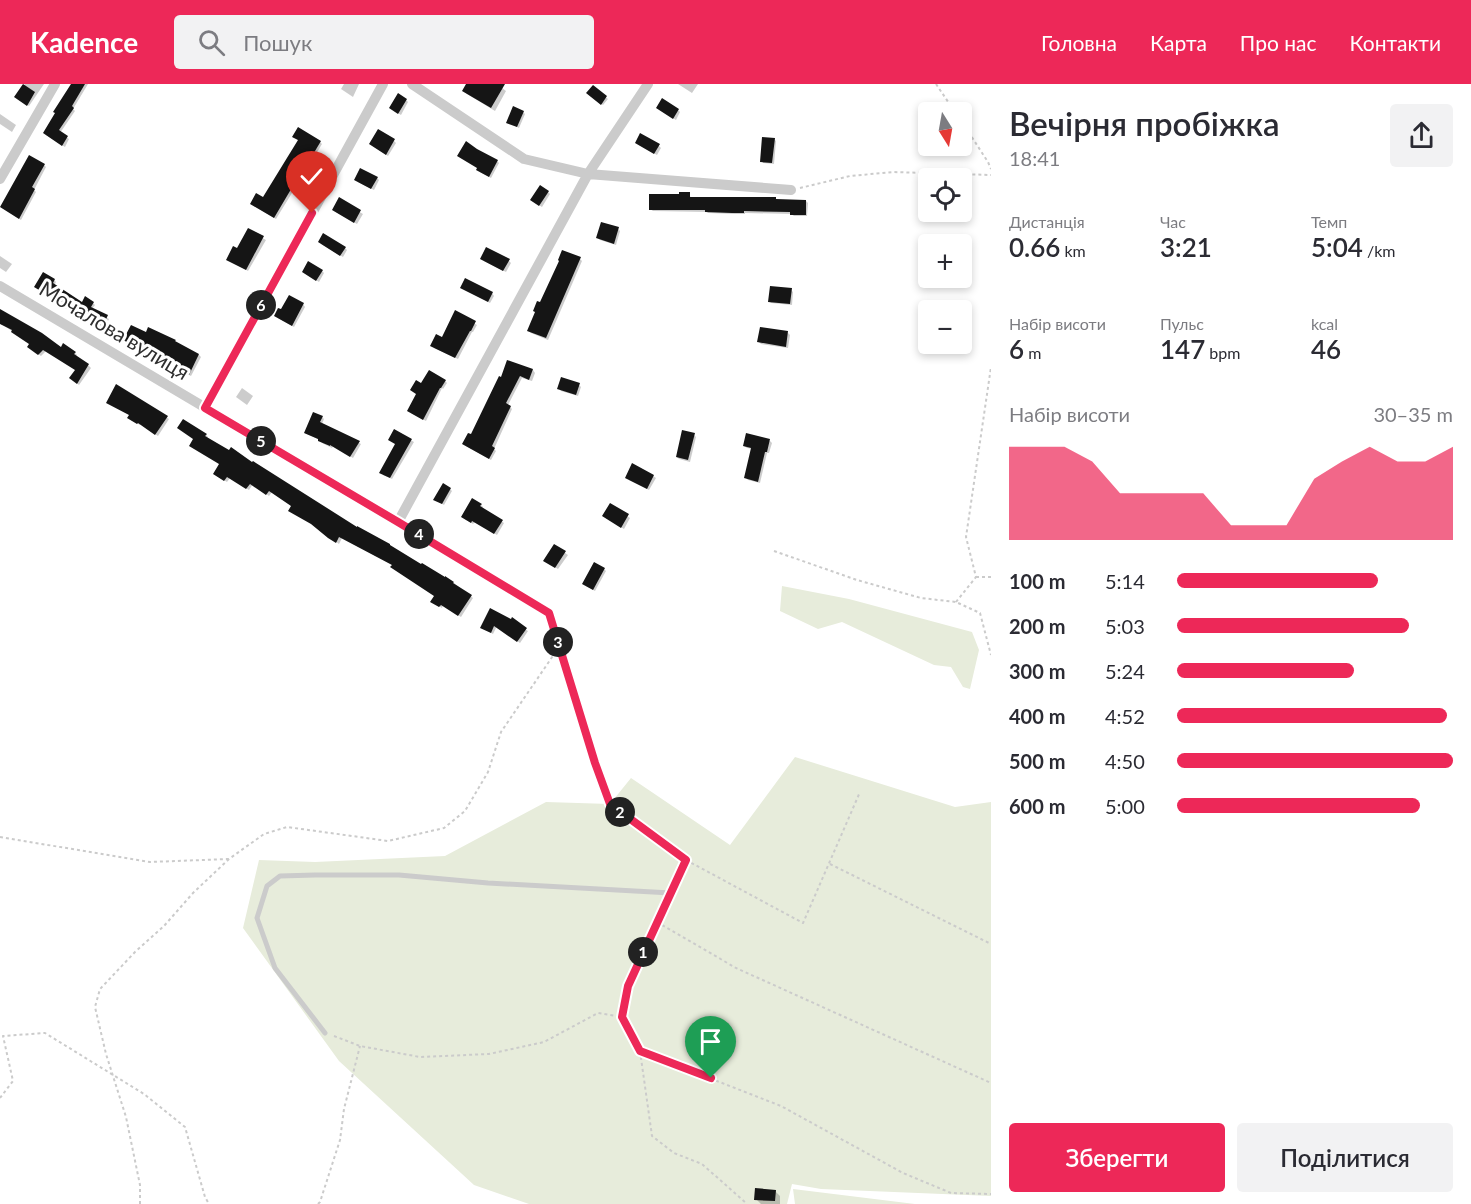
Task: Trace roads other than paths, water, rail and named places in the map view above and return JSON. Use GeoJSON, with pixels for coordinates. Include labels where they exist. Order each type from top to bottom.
{"type":"FeatureCollection","features":[{"type":"Feature","properties":{"kind":"street"},"geometry":{"type":"LineString","coordinates":[[0,179],[55,84]]}},
{"type":"Feature","properties":{"kind":"street"},"geometry":{"type":"LineString","coordinates":[[205,408],[384,84]]}},
{"type":"Feature","properties":{"kind":"street"},"geometry":{"type":"LineString","coordinates":[[412,84],[524,159],[588,174],[791,190]]}},
{"type":"Feature","properties":{"kind":"street"},"geometry":{"type":"LineString","coordinates":[[398,522],[588,174],[648,84]]}},
{"type":"Feature","properties":{"kind":"street","name":"Мочалова вулиця"},"geometry":{"type":"LineString","coordinates":[[0,286],[549,613]]}},
{"type":"Feature","properties":{"kind":"lane"},"geometry":{"type":"LineString","coordinates":[[325,1033],[275,968],[257,918],[267,886],[280,876],[399,875],[488,883],[671,893]]}}]}
